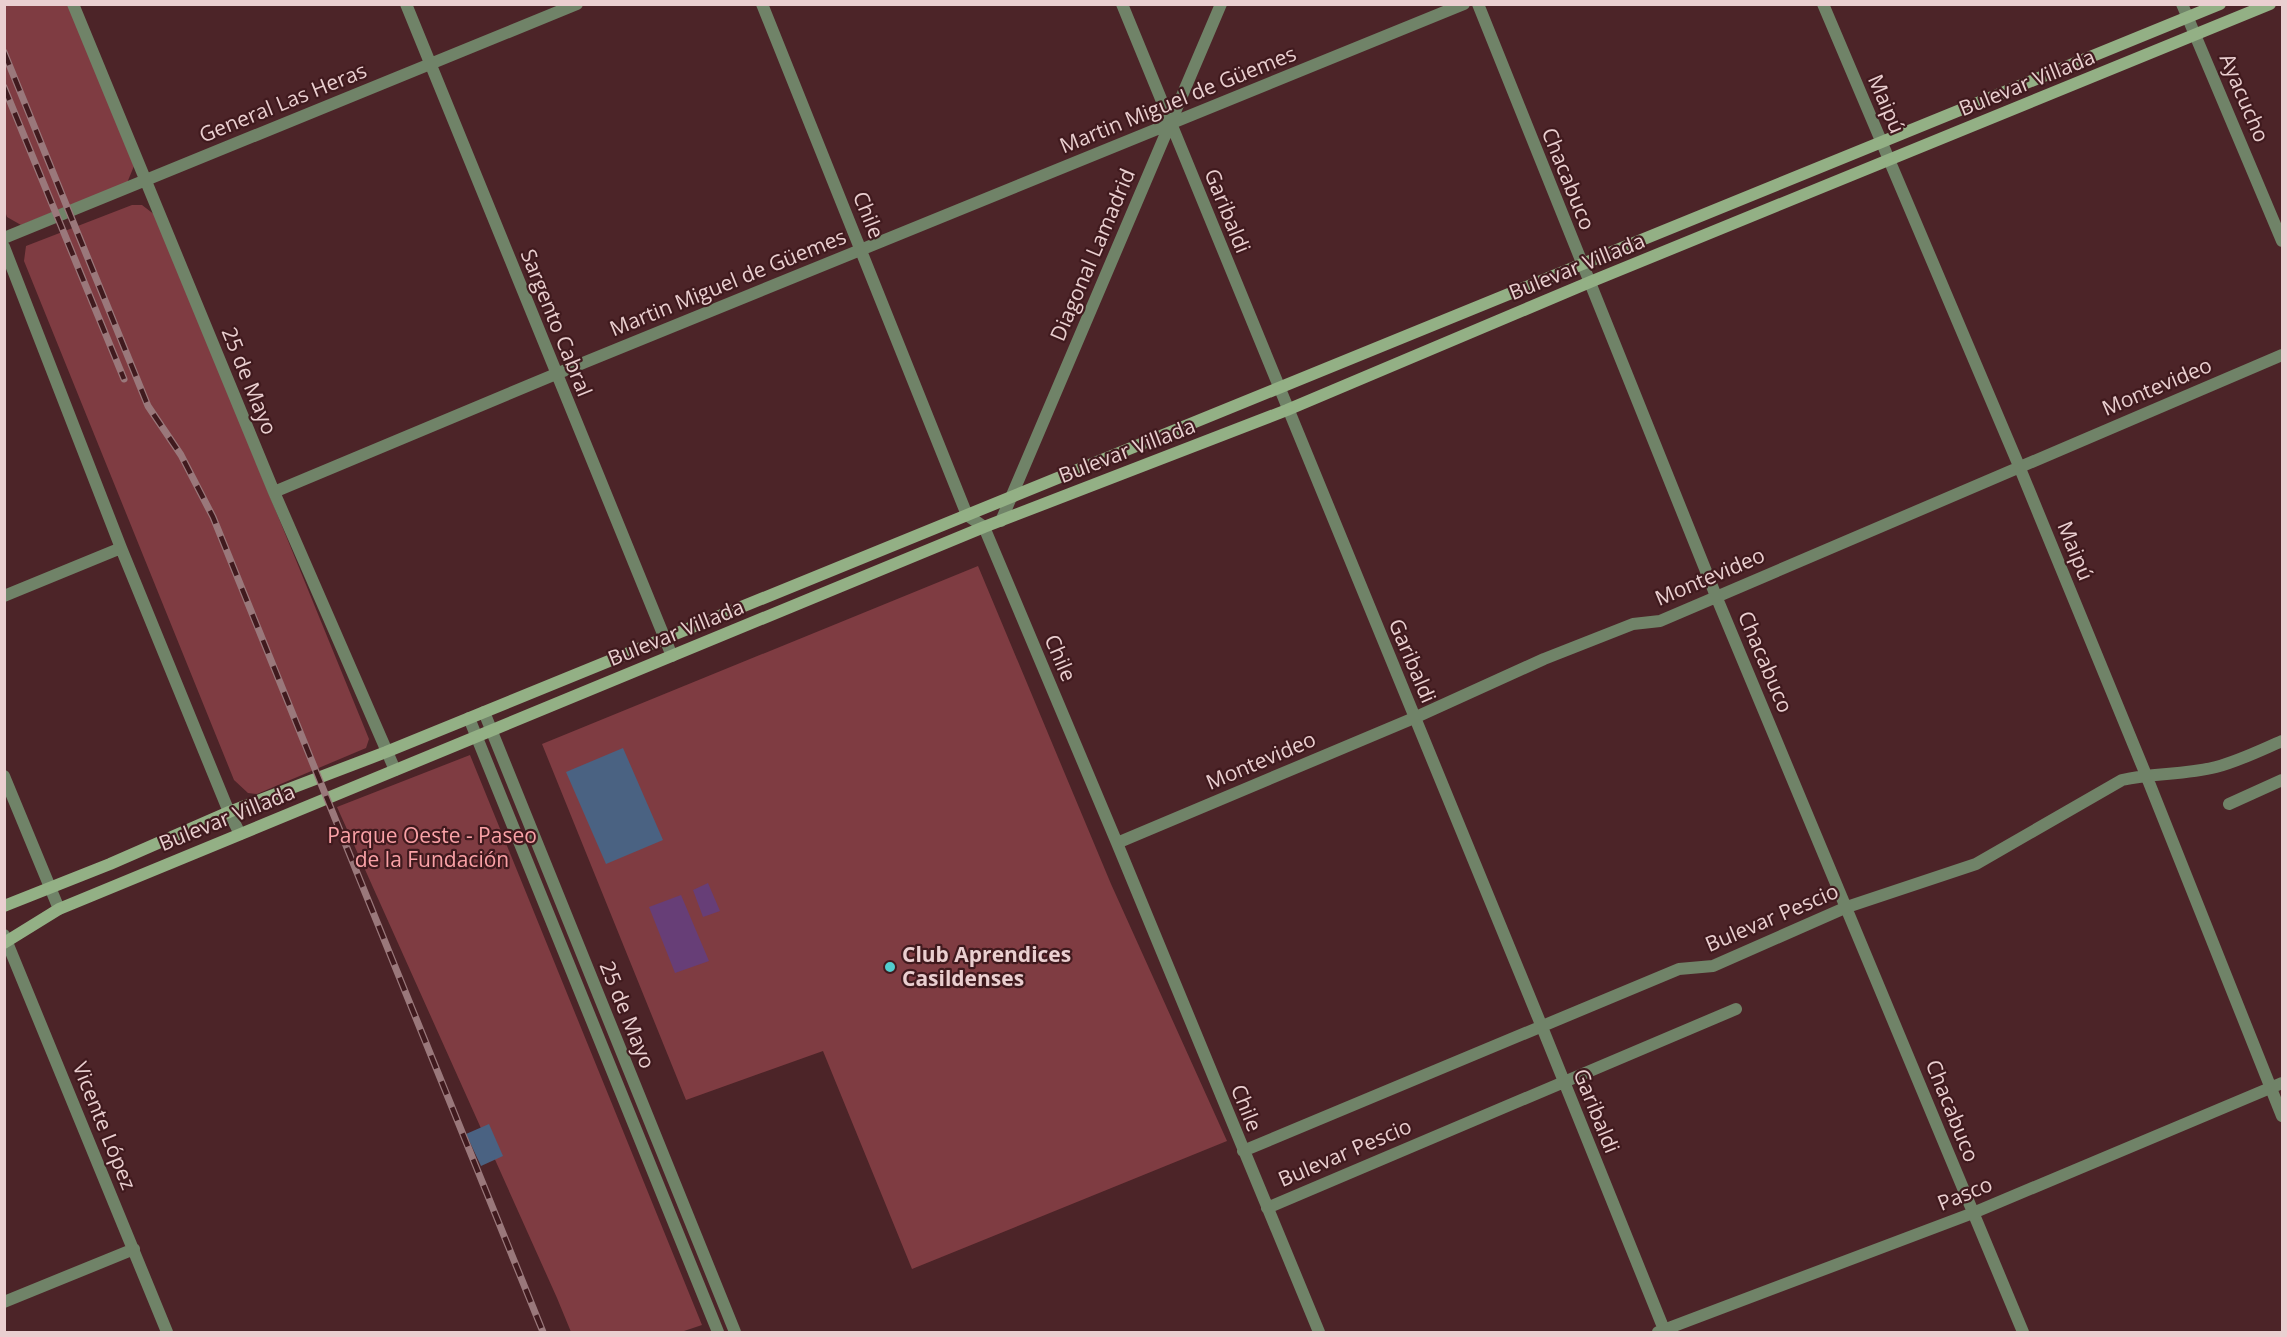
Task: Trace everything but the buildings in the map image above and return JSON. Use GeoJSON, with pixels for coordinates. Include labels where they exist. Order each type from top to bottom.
{"type":"FeatureCollection","features":[{"type":"Feature","properties":{"kind":"main road","name":"Bulevar Villada"},"geometry":{"type":"LineString","coordinates":[[4,906],[229,812],[386,752],[2220,4]]}},
{"type":"Feature","properties":{"kind":"main road","name":"Bulevar Villada"},"geometry":{"type":"LineString","coordinates":[[6,940],[58,909],[476,736],[984,527],[1287,410],[1590,282],[2270,4]]}},
{"type":"Feature","properties":{"kind":"street","name":"25 de Mayo"},"geometry":{"type":"LineString","coordinates":[[73,4],[274,492],[395,770]]}},
{"type":"Feature","properties":{"kind":"street","name":"Sargento Cabral"},"geometry":{"type":"LineString","coordinates":[[406,4],[672,656]]}},
{"type":"Feature","properties":{"kind":"street","name":"General Las Heras"},"geometry":{"type":"LineString","coordinates":[[4,238],[577,4]]}},
{"type":"Feature","properties":{"kind":"street","name":"Chile"},"geometry":{"type":"LineString","coordinates":[[762,4],[967,515]]}},
{"type":"Feature","properties":{"kind":"street","name":"Garibaldi"},"geometry":{"type":"LineString","coordinates":[[1122,4],[1542,1027],[1663,1332]]}},
{"type":"Feature","properties":{"kind":"street","name":"Diagonal Lamadrid"},"geometry":{"type":"LineString","coordinates":[[1001,521],[1221,4]]}},
{"type":"Feature","properties":{"kind":"street","name":"Martin Miguel de Güemes"},"geometry":{"type":"LineString","coordinates":[[274,492],[556,374],[1464,4]]}},
{"type":"Feature","properties":{"kind":"street","name":"Chacabuco"},"geometry":{"type":"LineString","coordinates":[[1478,4],[1716,596],[2023,1332]]}},
{"type":"Feature","properties":{"kind":"street","name":"Maipú"},"geometry":{"type":"LineString","coordinates":[[1823,4],[2019,466],[2277,1086],[2283,1116]]}},
{"type":"Feature","properties":{"kind":"street","name":"Ayacucho"},"geometry":{"type":"LineString","coordinates":[[2182,4],[2283,241]]}},
{"type":"Feature","properties":{"kind":"street"},"geometry":{"type":"LineString","coordinates":[[4,248],[121,548],[240,834]]}},
{"type":"Feature","properties":{"kind":"street","name":"Montevideo"},"geometry":{"type":"LineString","coordinates":[[1117,843],[1414,718],[1544,659],[1633,624],[1660,621],[2283,355]]}},
{"type":"Feature","properties":{"kind":"street"},"geometry":{"type":"LineString","coordinates":[[967,515],[984,527]]}},
{"type":"Feature","properties":{"kind":"street","name":"Chile"},"geometry":{"type":"LineString","coordinates":[[984,527],[1319,1332]]}},
{"type":"Feature","properties":{"kind":"street"},"geometry":{"type":"LineString","coordinates":[[4,596],[121,548]]}},
{"type":"Feature","properties":{"kind":"street","name":"25 de Mayo"},"geometry":{"type":"LineString","coordinates":[[484,712],[735,1332]]}},
{"type":"Feature","properties":{"kind":"street","name":"25 de Mayo"},"geometry":{"type":"LineString","coordinates":[[469,718],[718,1332]]}},
{"type":"Feature","properties":{"kind":"street","name":"Bulevar Pescio"},"geometry":{"type":"LineString","coordinates":[[1243,1151],[1679,969],[1713,966],[1847,907],[1976,864],[2122,780],[2146,774],[2195,771],[2218,766],[2283,741]]}},
{"type":"Feature","properties":{"kind":"street"},"geometry":{"type":"LineString","coordinates":[[4,776],[58,909]]}},
{"type":"Feature","properties":{"kind":"street"},"geometry":{"type":"LineString","coordinates":[[2229,804],[2283,780]]}},
{"type":"Feature","properties":{"kind":"street","name":"Vicente López"},"geometry":{"type":"LineString","coordinates":[[6,940],[167,1332]]}},
{"type":"Feature","properties":{"kind":"street","name":"Bulevar Pescio"},"geometry":{"type":"LineString","coordinates":[[1267,1208],[1736,1009]]}},
{"type":"Feature","properties":{"kind":"street","name":"Pasco"},"geometry":{"type":"LineString","coordinates":[[1663,1332],[1973,1213],[2277,1086]]}},
{"type":"Feature","properties":{"kind":"street"},"geometry":{"type":"LineString","coordinates":[[4,1302],[134,1249]]}},
{"type":"Feature","properties":{"kind":"green space"},"geometry":{"type":"Polygon","coordinates":[[[4,5],[68,5],[134,166],[127,183],[21,225],[7,217],[5,211],[4,5]]]}},
{"type":"Feature","properties":{"kind":"green space"},"geometry":{"type":"Polygon","coordinates":[[[132,205],[142,205],[155,215],[369,739],[366,748],[257,794],[248,793],[234,780],[24,261],[26,246],[132,205]]]}},
{"type":"Feature","properties":{"kind":"green space","name":"Club Aprendices Casildenses"},"geometry":{"type":"Polygon","coordinates":[[[978,566],[1111,884],[1227,1141],[912,1269],[823,1051],[686,1100],[542,744],[978,566]]]}},
{"type":"Feature","properties":{"kind":"green space","name":"Parque Oeste - Paseo de la Fundación"},"geometry":{"type":"Polygon","coordinates":[[[470,755],[702,1325],[681,1332],[571,1332],[337,807],[470,755]]]}},
{"type":"Feature","properties":{"kind":"shaded area"},"geometry":{"type":"Polygon","coordinates":[[[708,883],[720,911],[703,917],[693,890],[708,883]]]}},
{"type":"Feature","properties":{"kind":"shaded area"},"geometry":{"type":"Polygon","coordinates":[[[681,895],[709,961],[675,973],[649,907],[681,895]]]}},
{"type":"Feature","properties":{"kind":"railway"},"geometry":{"type":"LineString","coordinates":[[4,52],[148,406],[181,455],[213,517],[543,1332]]}},
{"type":"Feature","properties":{"kind":"railway"},"geometry":{"type":"LineString","coordinates":[[4,87],[124,379]]}},
{"type":"Feature","properties":{"kind":"place","name":"Club Aprendices Casildenses"},"geometry":{"type":"Point","coordinates":[890,967]}}]}
